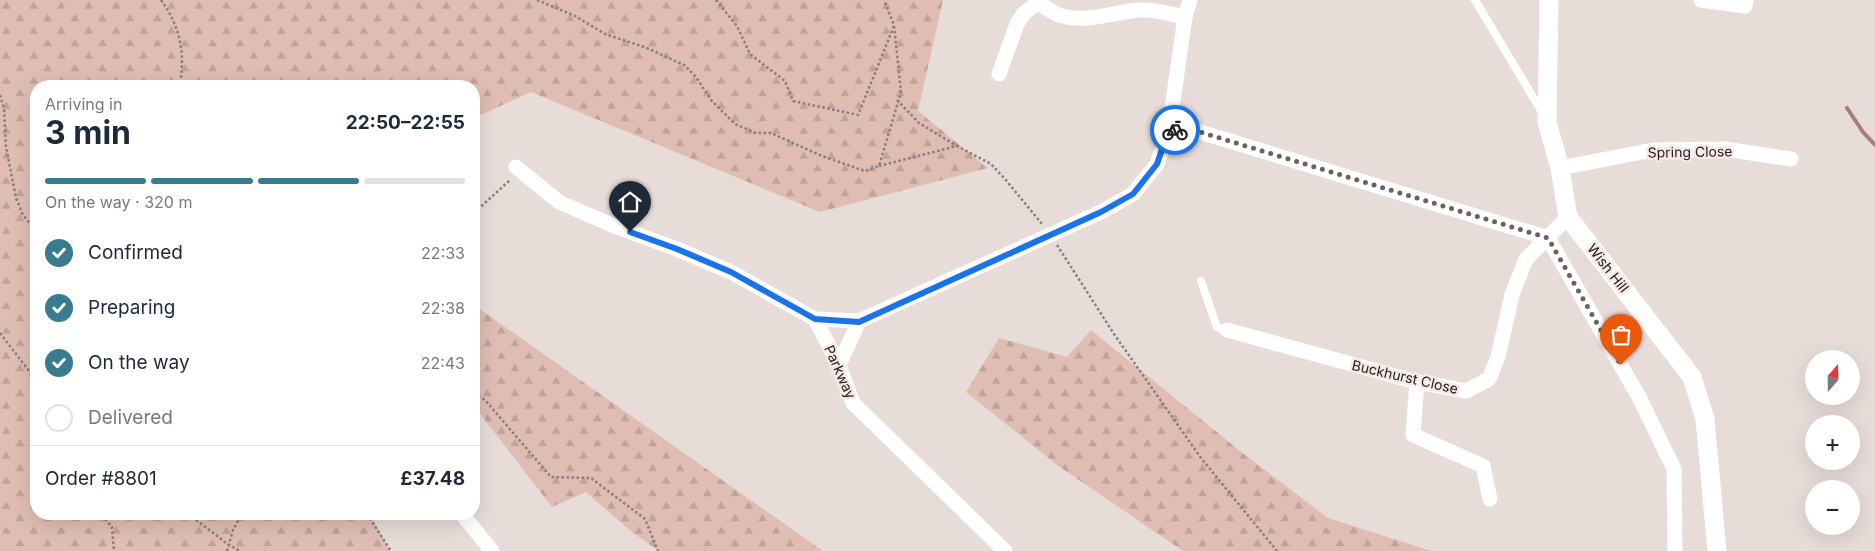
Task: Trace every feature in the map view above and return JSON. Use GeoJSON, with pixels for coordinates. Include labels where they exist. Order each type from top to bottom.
{"type":"FeatureCollection","features":[{"type":"Feature","properties":{"kind":"street"},"geometry":{"type":"LineString","coordinates":[[518,168],[559,202],[731,272],[815,319],[859,322],[1101,212],[1133,194],[1157,164],[1169,129],[1185,17],[1190,0]]}},
{"type":"Feature","properties":{"kind":"street","name":"Wish Hill"},"geometry":{"type":"LineString","coordinates":[[1549,0],[1548,122],[1560,168],[1568,217],[1692,378],[1705,419],[1717,551]]}},
{"type":"Feature","properties":{"kind":"street"},"geometry":{"type":"LineString","coordinates":[[1702,0],[1745,6],[1746,0]]}},
{"type":"Feature","properties":{"kind":"street"},"geometry":{"type":"LineString","coordinates":[[999,74],[1017,24],[1024,13],[1038,2],[1062,16],[1087,18],[1113,16],[1138,10],[1154,10],[1185,17]]}},
{"type":"Feature","properties":{"kind":"street"},"geometry":{"type":"LineString","coordinates":[[1169,129],[1200,132],[1548,238],[1639,397],[1674,469],[1675,551]]}},
{"type":"Feature","properties":{"kind":"street","name":"Spring Close"},"geometry":{"type":"LineString","coordinates":[[1560,168],[1653,150],[1725,149],[1791,158]]}},
{"type":"Feature","properties":{"kind":"street","name":"Buckhurst Close"},"geometry":{"type":"LineString","coordinates":[[1227,330],[1417,382],[1466,391],[1489,379],[1498,357],[1512,295],[1526,259],[1568,217]]}},
{"type":"Feature","properties":{"kind":"street","name":"Parkway"},"geometry":{"type":"LineString","coordinates":[[815,319],[839,365],[853,403],[1004,551]]}},
{"type":"Feature","properties":{"kind":"street"},"geometry":{"type":"LineString","coordinates":[[839,365],[859,322]]}},
{"type":"Feature","properties":{"kind":"street"},"geometry":{"type":"LineString","coordinates":[[1417,382],[1413,435],[1483,466],[1490,499]]}},
{"type":"Feature","properties":{"kind":"street"},"geometry":{"type":"LineString","coordinates":[[467,520],[492,551]]}},
{"type":"Feature","properties":{"kind":"lane"},"geometry":{"type":"LineString","coordinates":[[1476,0],[1548,122]]}},
{"type":"Feature","properties":{"kind":"lane"},"geometry":{"type":"LineString","coordinates":[[1201,282],[1217,327],[1227,330]]}},
{"type":"Feature","properties":{"kind":"path"},"geometry":{"type":"LineString","coordinates":[[161,0],[167,8],[180,36],[183,64],[181,80]]}},
{"type":"Feature","properties":{"kind":"path"},"geometry":{"type":"LineString","coordinates":[[538,0],[575,16],[605,34],[647,48],[684,65],[696,77],[711,100],[735,124],[756,133],[772,133],[822,156],[865,171],[957,146]]}},
{"type":"Feature","properties":{"kind":"path"},"geometry":{"type":"LineString","coordinates":[[716,0],[737,26],[750,54],[785,81],[793,101],[858,115],[894,25]]}},
{"type":"Feature","properties":{"kind":"path"},"geometry":{"type":"LineString","coordinates":[[879,166],[900,92],[894,25],[884,0]]}},
{"type":"Feature","properties":{"kind":"path"},"geometry":{"type":"LineString","coordinates":[[0,95],[4,108],[6,147],[16,198],[23,215],[30,224]]}},
{"type":"Feature","properties":{"kind":"path"},"geometry":{"type":"LineString","coordinates":[[897,100],[919,123],[990,164],[1005,179],[1051,235],[1114,334],[1201,458],[1277,551]]}},
{"type":"Feature","properties":{"kind":"path"},"geometry":{"type":"LineString","coordinates":[[480,206],[518,168]]}},
{"type":"Feature","properties":{"kind":"path"},"geometry":{"type":"LineString","coordinates":[[0,333],[30,375]]}},
{"type":"Feature","properties":{"kind":"path"},"geometry":{"type":"LineString","coordinates":[[480,397],[485,400],[551,477],[591,478],[645,519],[658,551]]}},
{"type":"Feature","properties":{"kind":"path"},"geometry":{"type":"LineString","coordinates":[[106,520],[112,527],[114,551]]}},
{"type":"Feature","properties":{"kind":"path"},"geometry":{"type":"LineString","coordinates":[[196,520],[240,551]]}},
{"type":"Feature","properties":{"kind":"path"},"geometry":{"type":"LineString","coordinates":[[227,551],[233,530],[239,520]]}},
{"type":"Feature","properties":{"kind":"path"},"geometry":{"type":"LineString","coordinates":[[371,520],[391,551]]}},
{"type":"Feature","properties":{"kind":"green space"},"geometry":{"type":"Polygon","coordinates":[[[0,0],[943,0],[918,111],[988,168],[820,212],[531,92],[480,115],[480,80],[30,80],[30,520],[373,520],[390,551],[0,551],[0,0]]]}},
{"type":"Feature","properties":{"kind":"green space"},"geometry":{"type":"Polygon","coordinates":[[[480,309],[823,551],[659,551],[633,533],[586,492],[552,507],[480,414],[480,309]]]}},
{"type":"Feature","properties":{"kind":"green space"},"geometry":{"type":"Polygon","coordinates":[[[1091,330],[1245,455],[1328,518],[1431,551],[1183,551],[1057,465],[966,392],[999,338],[1067,357],[1091,330]]]}},
{"type":"Feature","properties":{"kind":"waterway"},"geometry":{"type":"LineString","coordinates":[[1847,108],[1863,132],[1875,145]]}},
{"type":"Feature","properties":{"kind":"way so far"},"geometry":{"type":"LineString","coordinates":[[1175,130],[1200,132],[1548,238],[1621,365]]}},
{"type":"Feature","properties":{"kind":"route"},"geometry":{"type":"LineString","coordinates":[[630,232],[677,249],[731,272],[781,298],[815,319],[859,322],[1101,212],[1133,194],[1157,164],[1169,129],[1175,130]]}}]}
